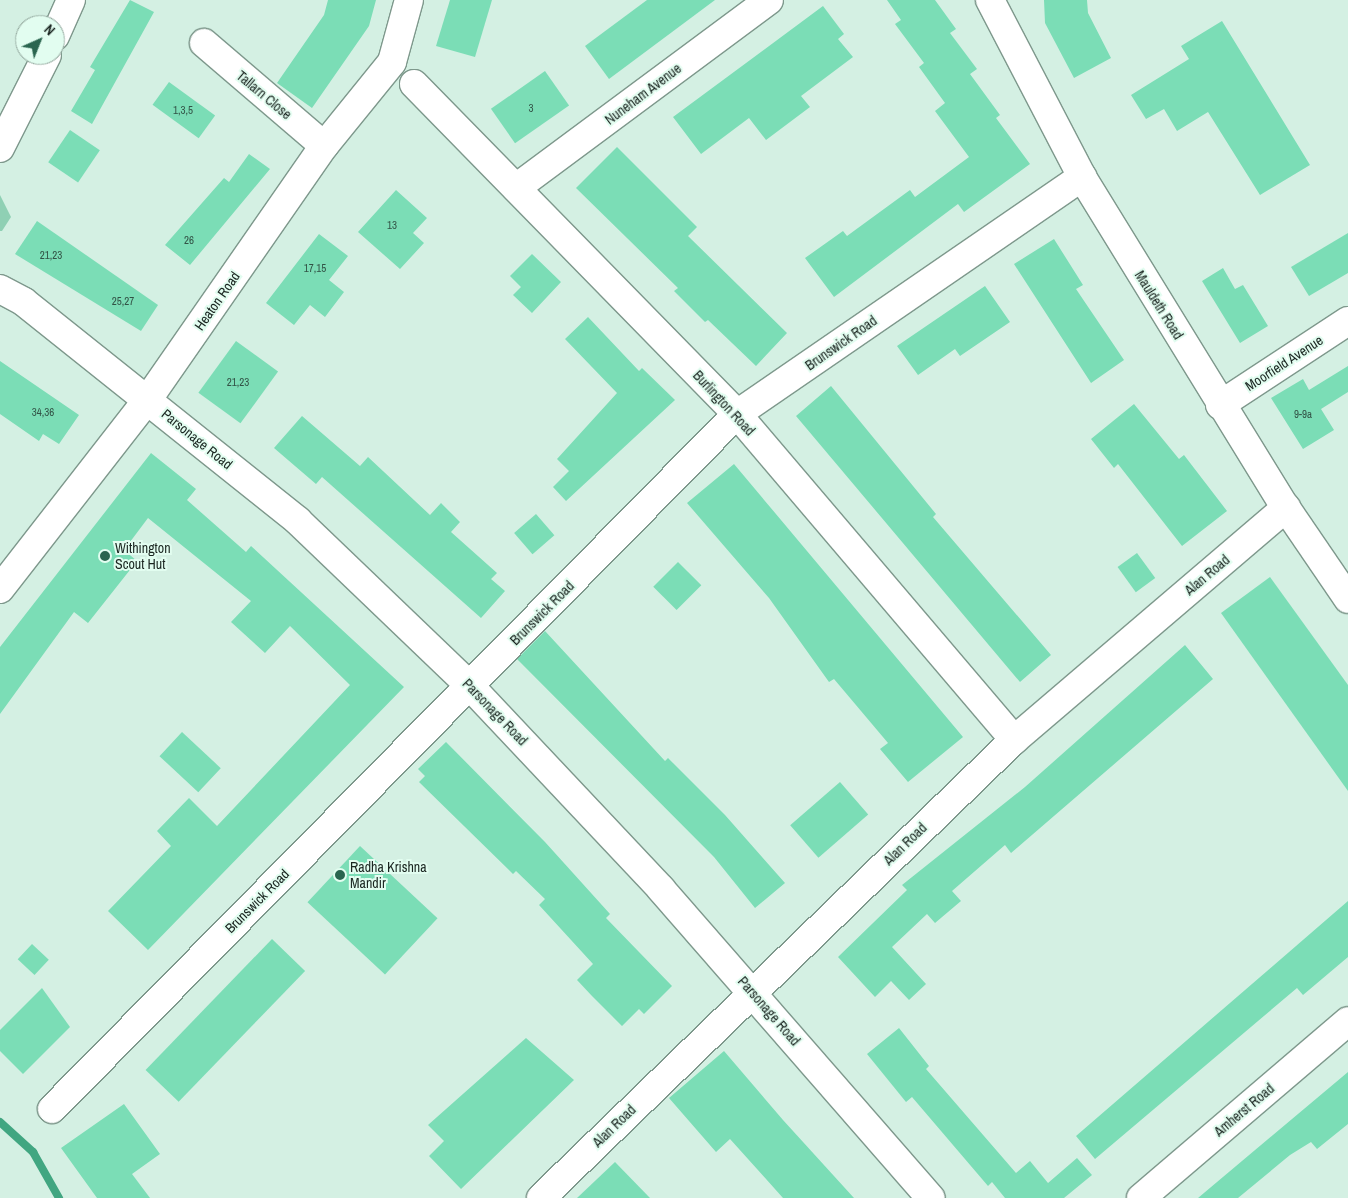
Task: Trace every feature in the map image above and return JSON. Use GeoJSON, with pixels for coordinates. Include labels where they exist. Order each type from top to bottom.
{"type":"FeatureCollection","features":[{"type":"Feature","properties":{"kind":"street"},"geometry":{"type":"LineString","coordinates":[[64,15],[71,0]]}},
{"type":"Feature","properties":{"kind":"street","name":"Heaton Road"},"geometry":{"type":"LineString","coordinates":[[0,589],[148,399],[324,146],[392,62],[409,0]]}},
{"type":"Feature","properties":{"kind":"street","name":"Nuneham Avenue"},"geometry":{"type":"LineString","coordinates":[[516,188],[769,0]]}},
{"type":"Feature","properties":{"kind":"street","name":"Mauldeth Road"},"geometry":{"type":"LineString","coordinates":[[990,0],[1082,177],[1220,404],[1286,508],[1348,599]]}},
{"type":"Feature","properties":{"kind":"street","name":"Tallarn Close"},"geometry":{"type":"LineString","coordinates":[[204,43],[324,146]]}},
{"type":"Feature","properties":{"kind":"street"},"geometry":{"type":"LineString","coordinates":[[0,148],[42,65]]}},
{"type":"Feature","properties":{"kind":"street","name":"Burlington Road"},"geometry":{"type":"LineString","coordinates":[[414,84],[737,414],[1014,740]]}},
{"type":"Feature","properties":{"kind":"street","name":"Brunswick Road"},"geometry":{"type":"LineString","coordinates":[[52,1109],[737,414],[1082,177]]}},
{"type":"Feature","properties":{"kind":"street","name":"Parsonage Road"},"geometry":{"type":"LineString","coordinates":[[0,289],[24,302],[298,520],[470,686],[752,990],[931,1198]]}},
{"type":"Feature","properties":{"kind":"street","name":"Moorfield Avenue"},"geometry":{"type":"LineString","coordinates":[[1220,404],[1348,321]]}},
{"type":"Feature","properties":{"kind":"street","name":"Alan Road"},"geometry":{"type":"LineString","coordinates":[[540,1198],[752,990],[1014,740],[1286,508]]}},
{"type":"Feature","properties":{"kind":"street","name":"Amherst Road"},"geometry":{"type":"LineString","coordinates":[[1141,1198],[1348,1021]]}},
{"type":"Feature","properties":{"kind":"green space"},"geometry":{"type":"Polygon","coordinates":[[[0,195],[11,217],[2,231],[0,231],[0,195]]]}},
{"type":"Feature","properties":{"kind":"building"},"geometry":{"type":"Polygon","coordinates":[[[130,0],[154,12],[92,124],[71,111],[95,70],[90,67],[130,0]]]}},
{"type":"Feature","properties":{"kind":"building"},"geometry":{"type":"Polygon","coordinates":[[[328,0],[376,0],[369,26],[312,108],[277,83],[324,15],[328,0]]]}},
{"type":"Feature","properties":{"kind":"building"},"geometry":{"type":"Polygon","coordinates":[[[450,0],[492,0],[475,57],[436,46],[450,0]]]}},
{"type":"Feature","properties":{"kind":"building"},"geometry":{"type":"Polygon","coordinates":[[[647,0],[715,0],[609,79],[585,46],[647,0]]]}},
{"type":"Feature","properties":{"kind":"building"},"geometry":{"type":"Polygon","coordinates":[[[887,0],[935,0],[956,29],[950,33],[977,69],[970,74],[1000,115],[996,118],[1030,164],[964,212],[958,204],[834,297],[805,258],[843,231],[847,236],[910,190],[915,197],[969,157],[935,111],[945,103],[919,67],[924,63],[895,24],[901,20],[887,0]]]}},
{"type":"Feature","properties":{"kind":"building"},"geometry":{"type":"Polygon","coordinates":[[[1044,0],[1087,0],[1088,13],[1111,58],[1074,78],[1045,23],[1044,0]]]}},
{"type":"Feature","properties":{"kind":"building"},"geometry":{"type":"Polygon","coordinates":[[[823,6],[844,34],[838,39],[853,57],[801,96],[810,107],[766,140],[749,118],[701,154],[673,117],[823,6]]]}},
{"type":"Feature","properties":{"kind":"building"},"geometry":{"type":"Polygon","coordinates":[[[1222,21],[1310,165],[1260,195],[1208,112],[1177,131],[1164,109],[1146,119],[1131,95],[1189,59],[1181,46],[1222,21]]]}},
{"type":"Feature","properties":{"kind":"building"},"geometry":{"type":"Polygon","coordinates":[[[545,71],[569,105],[515,143],[491,109],[545,71]]]}},
{"type":"Feature","properties":{"kind":"building"},"geometry":{"type":"Polygon","coordinates":[[[169,82],[215,116],[199,138],[153,105],[169,82]]]}},
{"type":"Feature","properties":{"kind":"building"},"geometry":{"type":"Polygon","coordinates":[[[70,130],[100,150],[78,182],[48,162],[70,130]]]}},
{"type":"Feature","properties":{"kind":"building"},"geometry":{"type":"Polygon","coordinates":[[[617,147],[697,227],[688,236],[787,333],[756,366],[708,320],[705,322],[674,291],[678,288],[576,188],[617,147]]]}},
{"type":"Feature","properties":{"kind":"building"},"geometry":{"type":"Polygon","coordinates":[[[249,154],[270,169],[190,265],[165,245],[224,178],[229,182],[249,154]]]}},
{"type":"Feature","properties":{"kind":"building"},"geometry":{"type":"Polygon","coordinates":[[[396,190],[427,218],[413,233],[424,243],[400,269],[358,232],[396,190]]]}},
{"type":"Feature","properties":{"kind":"building"},"geometry":{"type":"Polygon","coordinates":[[[37,221],[158,305],[141,331],[15,254],[37,221]]]}},
{"type":"Feature","properties":{"kind":"building"},"geometry":{"type":"Polygon","coordinates":[[[1348,233],[1348,273],[1309,296],[1291,267],[1348,233]]]}},
{"type":"Feature","properties":{"kind":"building"},"geometry":{"type":"Polygon","coordinates":[[[319,234],[348,256],[329,280],[344,292],[325,317],[310,305],[294,325],[266,303],[319,234]]]}},
{"type":"Feature","properties":{"kind":"building"},"geometry":{"type":"Polygon","coordinates":[[[1054,239],[1083,285],[1076,289],[1124,360],[1091,383],[1014,264],[1054,239]]]}},
{"type":"Feature","properties":{"kind":"building"},"geometry":{"type":"Polygon","coordinates":[[[532,254],[561,282],[532,313],[513,295],[521,287],[510,276],[532,254]]]}},
{"type":"Feature","properties":{"kind":"building"},"geometry":{"type":"Polygon","coordinates":[[[1223,268],[1235,289],[1243,285],[1268,326],[1240,343],[1202,281],[1223,268]]]}},
{"type":"Feature","properties":{"kind":"building"},"geometry":{"type":"Polygon","coordinates":[[[985,286],[1010,322],[960,356],[955,349],[918,375],[897,346],[985,286]]]}},
{"type":"Feature","properties":{"kind":"building"},"geometry":{"type":"Polygon","coordinates":[[[588,317],[639,371],[642,368],[675,400],[566,501],[553,487],[569,471],[557,459],[617,393],[565,339],[588,317]]]}},
{"type":"Feature","properties":{"kind":"building"},"geometry":{"type":"Polygon","coordinates":[[[236,341],[278,372],[240,423],[198,393],[236,341]]]}},
{"type":"Feature","properties":{"kind":"building"},"geometry":{"type":"Polygon","coordinates":[[[0,361],[79,415],[59,444],[43,434],[39,441],[0,414],[0,361]]]}},
{"type":"Feature","properties":{"kind":"building"},"geometry":{"type":"Polygon","coordinates":[[[1348,366],[1348,392],[1321,409],[1334,430],[1303,449],[1271,398],[1303,379],[1309,390],[1348,366]]]}},
{"type":"Feature","properties":{"kind":"building"},"geometry":{"type":"Polygon","coordinates":[[[831,386],[936,514],[933,517],[1051,655],[1020,682],[796,416],[831,386]]]}},
{"type":"Feature","properties":{"kind":"building"},"geometry":{"type":"Polygon","coordinates":[[[1134,404],[1179,459],[1184,455],[1227,511],[1182,546],[1118,464],[1114,468],[1091,439],[1134,404]]]}},
{"type":"Feature","properties":{"kind":"building"},"geometry":{"type":"Polygon","coordinates":[[[302,416],[360,466],[368,457],[430,515],[441,503],[460,522],[451,532],[497,573],[491,579],[505,591],[481,618],[322,477],[316,484],[274,448],[302,416]]]}},
{"type":"Feature","properties":{"kind":"building"},"geometry":{"type":"Polygon","coordinates":[[[151,453],[196,489],[187,500],[246,552],[251,546],[404,687],[148,950],[108,911],[171,846],[157,831],[189,798],[217,826],[350,685],[290,626],[265,653],[231,622],[251,601],[148,518],[124,550],[137,561],[88,623],[74,612],[0,714],[0,647],[151,453]]]}},
{"type":"Feature","properties":{"kind":"building"},"geometry":{"type":"Polygon","coordinates":[[[734,464],[963,737],[908,782],[880,749],[888,743],[834,679],[829,682],[769,598],[687,503],[734,464]]]}},
{"type":"Feature","properties":{"kind":"building"},"geometry":{"type":"Polygon","coordinates":[[[536,514],[554,535],[532,554],[514,533],[536,514]]]}},
{"type":"Feature","properties":{"kind":"building"},"geometry":{"type":"Polygon","coordinates":[[[1137,553],[1155,578],[1136,592],[1118,567],[1137,553]]]}},
{"type":"Feature","properties":{"kind":"building"},"geometry":{"type":"Polygon","coordinates":[[[678,562],[701,585],[677,610],[653,587],[678,562]]]}},
{"type":"Feature","properties":{"kind":"building"},"geometry":{"type":"Polygon","coordinates":[[[1270,577],[1348,685],[1348,791],[1221,613],[1270,577]]]}},
{"type":"Feature","properties":{"kind":"building"},"geometry":{"type":"Polygon","coordinates":[[[545,631],[665,761],[668,758],[725,815],[785,883],[755,908],[714,857],[517,659],[545,631]]]}},
{"type":"Feature","properties":{"kind":"building"},"geometry":{"type":"Polygon","coordinates":[[[1185,645],[1213,679],[1011,853],[1005,845],[952,891],[961,901],[935,923],[927,914],[892,947],[926,984],[909,1000],[891,981],[875,997],[838,957],[907,890],[902,885],[1025,787],[1185,645]]]}},
{"type":"Feature","properties":{"kind":"building"},"geometry":{"type":"Polygon","coordinates":[[[182,732],[221,768],[198,792],[159,756],[182,732]]]}},
{"type":"Feature","properties":{"kind":"building"},"geometry":{"type":"Polygon","coordinates":[[[446,742],[545,842],[610,914],[606,918],[672,986],[644,1014],[639,1009],[622,1026],[592,996],[577,980],[593,964],[539,905],[545,899],[516,871],[513,874],[419,782],[425,776],[418,769],[446,742]]]}},
{"type":"Feature","properties":{"kind":"building"},"geometry":{"type":"Polygon","coordinates":[[[840,782],[868,814],[818,858],[790,825],[840,782]]]}},
{"type":"Feature","properties":{"kind":"building"},"geometry":{"type":"Polygon","coordinates":[[[360,846],[438,918],[385,975],[307,902],[360,846]]]}},
{"type":"Feature","properties":{"kind":"building"},"geometry":{"type":"Polygon","coordinates":[[[1348,901],[1348,957],[1303,995],[1297,988],[1095,1159],[1076,1136],[1348,901]]]}},
{"type":"Feature","properties":{"kind":"building"},"geometry":{"type":"Polygon","coordinates":[[[272,939],[305,971],[179,1102],[146,1070],[272,939]]]}},
{"type":"Feature","properties":{"kind":"building"},"geometry":{"type":"Polygon","coordinates":[[[32,944],[49,960],[34,975],[18,959],[32,944]]]}},
{"type":"Feature","properties":{"kind":"building"},"geometry":{"type":"Polygon","coordinates":[[[42,988],[70,1027],[23,1074],[0,1051],[0,1030],[42,988]]]}},
{"type":"Feature","properties":{"kind":"building"},"geometry":{"type":"Polygon","coordinates":[[[899,1028],[929,1066],[926,1069],[1016,1173],[1030,1161],[1048,1183],[1077,1158],[1092,1175],[1064,1198],[1005,1198],[992,1182],[988,1186],[912,1097],[906,1102],[867,1054],[899,1028]]]}},
{"type":"Feature","properties":{"kind":"building"},"geometry":{"type":"Polygon","coordinates":[[[526,1038],[574,1080],[461,1189],[429,1156],[444,1141],[428,1125],[526,1038]]]}},
{"type":"Feature","properties":{"kind":"building"},"geometry":{"type":"Polygon","coordinates":[[[724,1051],[783,1120],[854,1198],[783,1198],[730,1139],[716,1152],[669,1098],[724,1051]]]}},
{"type":"Feature","properties":{"kind":"building"},"geometry":{"type":"Polygon","coordinates":[[[1348,1072],[1348,1124],[1317,1149],[1311,1142],[1290,1155],[1238,1198],[1198,1198],[1348,1072]]]}},
{"type":"Feature","properties":{"kind":"building"},"geometry":{"type":"Polygon","coordinates":[[[124,1104],[160,1154],[132,1174],[150,1198],[97,1198],[61,1148],[124,1104]]]}},
{"type":"Feature","properties":{"kind":"building"},"geometry":{"type":"Polygon","coordinates":[[[615,1162],[650,1198],[577,1198],[615,1162]]]}},
{"type":"Feature","properties":{"kind":"waterway"},"geometry":{"type":"LineString","coordinates":[[0,1122],[33,1152],[59,1198]]}},
{"type":"Feature","properties":{"kind":"place","name":"Withington Scout Hut"},"geometry":{"type":"Point","coordinates":[105,556]}},
{"type":"Feature","properties":{"kind":"place","name":"Radha Krishna Mandir"},"geometry":{"type":"Point","coordinates":[340,875]}}]}
